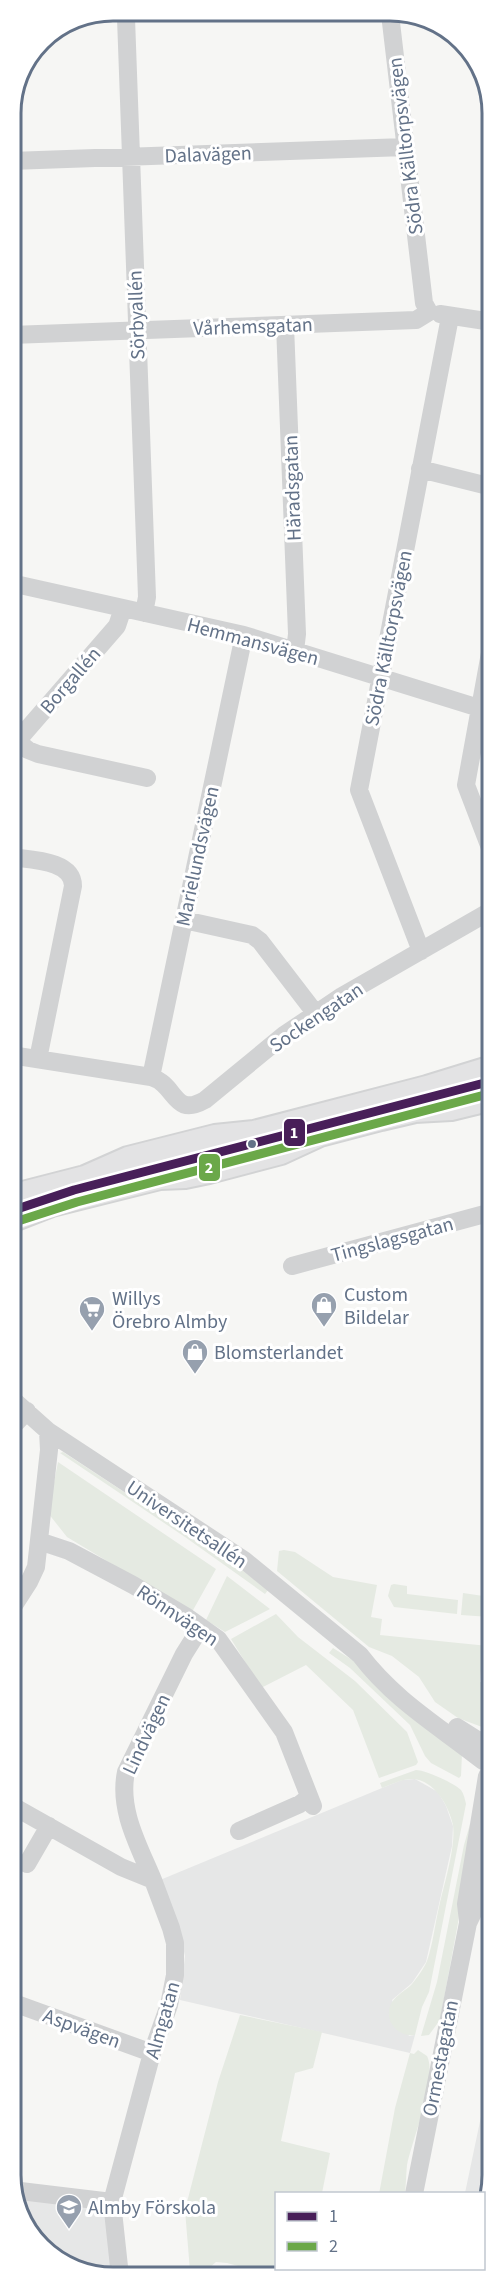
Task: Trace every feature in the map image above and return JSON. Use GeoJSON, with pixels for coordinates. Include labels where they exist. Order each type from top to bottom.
{"type":"FeatureCollection","features":[{"type":"Feature","properties":{"kind":"main road"},"geometry":{"type":"LineString","coordinates":[[21,1193],[85,1177],[139,1155],[208,1138],[254,1132],[427,1087],[482,1070]]}},
{"type":"Feature","properties":{"kind":"main road"},"geometry":{"type":"LineString","coordinates":[[21,1217],[52,1205],[160,1178],[185,1177],[281,1153],[320,1135],[381,1119],[415,1111],[451,1109],[482,1101]]}},
{"type":"Feature","properties":{"kind":"street","name":"Sörbyallén"},"geometry":{"type":"LineString","coordinates":[[126,21],[147,597],[144,613]]}},
{"type":"Feature","properties":{"kind":"street","name":"Södra Källtorpsvägen"},"geometry":{"type":"LineString","coordinates":[[391,21],[424,303],[429,312]]}},
{"type":"Feature","properties":{"kind":"street","name":"Dalavägen"},"geometry":{"type":"LineString","coordinates":[[21,161],[405,147]]}},
{"type":"Feature","properties":{"kind":"street"},"geometry":{"type":"LineString","coordinates":[[429,312],[482,321]]}},
{"type":"Feature","properties":{"kind":"street","name":"Vårhemsgatan"},"geometry":{"type":"LineString","coordinates":[[21,335],[416,320],[429,312]]}},
{"type":"Feature","properties":{"kind":"street","name":"Södra Källtorpsvägen"},"geometry":{"type":"LineString","coordinates":[[421,951],[358,790],[450,317]]}},
{"type":"Feature","properties":{"kind":"street","name":"Häradsgatan"},"geometry":{"type":"LineString","coordinates":[[285,325],[297,634],[295,651]]}},
{"type":"Feature","properties":{"kind":"street"},"geometry":{"type":"LineString","coordinates":[[420,469],[482,484]]}},
{"type":"Feature","properties":{"kind":"street","name":"Hemmansvägen"},"geometry":{"type":"LineString","coordinates":[[21,585],[244,635],[482,709]]}},
{"type":"Feature","properties":{"kind":"street","name":"Borgallén"},"geometry":{"type":"LineString","coordinates":[[21,736],[117,626],[123,608]]}},
{"type":"Feature","properties":{"kind":"street","name":"Marielundsvägen"},"geometry":{"type":"LineString","coordinates":[[151,1077],[244,635]]}},
{"type":"Feature","properties":{"kind":"street"},"geometry":{"type":"LineString","coordinates":[[482,725],[466,785],[482,827]]}},
{"type":"Feature","properties":{"kind":"street"},"geometry":{"type":"LineString","coordinates":[[21,747],[38,754],[147,778]]}},
{"type":"Feature","properties":{"kind":"street"},"geometry":{"type":"LineString","coordinates":[[21,859],[57,866],[70,873],[73,878],[38,1059]]}},
{"type":"Feature","properties":{"kind":"street","name":"Sockengatan"},"geometry":{"type":"LineString","coordinates":[[151,1077],[161,1080],[179,1102],[187,1106],[195,1106],[284,1035],[482,916]]}},
{"type":"Feature","properties":{"kind":"street"},"geometry":{"type":"LineString","coordinates":[[184,920],[252,935],[260,941],[316,1014]]}},
{"type":"Feature","properties":{"kind":"street"},"geometry":{"type":"LineString","coordinates":[[21,1056],[151,1077]]}},
{"type":"Feature","properties":{"kind":"street","name":"Tingslagsgatan"},"geometry":{"type":"LineString","coordinates":[[292,1266],[482,1215]]}},
{"type":"Feature","properties":{"kind":"street","name":"Universitetsallén"},"geometry":{"type":"LineString","coordinates":[[21,1406],[48,1431],[244,1560],[360,1655],[380,1666],[431,1710],[476,1739],[482,1750]]}},
{"type":"Feature","properties":{"kind":"street"},"geometry":{"type":"LineString","coordinates":[[21,1417],[27,1411]]}},
{"type":"Feature","properties":{"kind":"street"},"geometry":{"type":"LineString","coordinates":[[21,1593],[36,1568],[49,1450],[48,1431]]}},
{"type":"Feature","properties":{"kind":"street","name":"Rönnvägen"},"geometry":{"type":"LineString","coordinates":[[39,1541],[69,1551],[134,1585],[219,1639],[284,1732],[311,1802],[300,1804],[239,1831]]}},
{"type":"Feature","properties":{"kind":"street","name":"Lindvägen"},"geometry":{"type":"LineString","coordinates":[[153,1880],[124,1805],[122,1789],[126,1772],[135,1753],[184,1654],[201,1628]]}},
{"type":"Feature","properties":{"kind":"street","name":"Ormestagatan"},"geometry":{"type":"LineString","coordinates":[[468,1923],[466,1904],[482,1805]]}},
{"type":"Feature","properties":{"kind":"street"},"geometry":{"type":"LineString","coordinates":[[21,1811],[121,1867],[153,1880]]}},
{"type":"Feature","properties":{"kind":"street"},"geometry":{"type":"LineString","coordinates":[[27,1864],[49,1826]]}},
{"type":"Feature","properties":{"kind":"street","name":"Almgatan"},"geometry":{"type":"LineString","coordinates":[[119,2267],[112,2202],[152,2053],[171,1997],[176,1957],[171,1929],[153,1880]]}},
{"type":"Feature","properties":{"kind":"street","name":"Ormestagatan"},"geometry":{"type":"LineString","coordinates":[[414,2192],[468,1923],[482,1891]]}},
{"type":"Feature","properties":{"kind":"street","name":"Aspvägen"},"geometry":{"type":"LineString","coordinates":[[21,2006],[152,2053]]}},
{"type":"Feature","properties":{"kind":"street"},"geometry":{"type":"LineString","coordinates":[[23,2191],[112,2202]]}},
{"type":"Feature","properties":{"kind":"shaded area"},"geometry":{"type":"Polygon","coordinates":[[[63,1452],[234,1564],[268,1590],[265,1594],[60,1453],[63,1452]]]}},
{"type":"Feature","properties":{"kind":"shaded area"},"geometry":{"type":"Polygon","coordinates":[[[58,1462],[216,1569],[192,1612],[67,1537],[48,1513],[58,1462]]]}},
{"type":"Feature","properties":{"kind":"shaded area"},"geometry":{"type":"Polygon","coordinates":[[[279,1551],[295,1552],[333,1577],[377,1585],[371,1617],[382,1619],[380,1635],[482,1645],[480,1682],[482,1682],[482,1727],[458,1718],[435,1702],[419,1677],[392,1656],[369,1647],[277,1571],[279,1551]]]}},
{"type":"Feature","properties":{"kind":"shaded area"},"geometry":{"type":"Polygon","coordinates":[[[227,1576],[270,1609],[225,1632],[206,1620],[227,1576]]]}},
{"type":"Feature","properties":{"kind":"shaded area"},"geometry":{"type":"Polygon","coordinates":[[[391,1585],[407,1586],[407,1594],[458,1600],[457,1614],[394,1607],[388,1596],[391,1585]]]}},
{"type":"Feature","properties":{"kind":"shaded area"},"geometry":{"type":"Polygon","coordinates":[[[463,1593],[482,1596],[482,1616],[461,1615],[463,1593]]]}},
{"type":"Feature","properties":{"kind":"shaded area"},"geometry":{"type":"Polygon","coordinates":[[[276,1614],[298,1637],[355,1681],[407,1732],[418,1762],[416,1765],[379,1778],[353,1710],[306,1665],[261,1688],[231,1639],[276,1614]]]}},
{"type":"Feature","properties":{"kind":"shaded area"},"geometry":{"type":"Polygon","coordinates":[[[333,1648],[354,1661],[462,1754],[459,1778],[431,1763],[425,1756],[410,1725],[350,1668],[329,1653],[333,1648]]]}},
{"type":"Feature","properties":{"kind":"shaded area"},"geometry":{"type":"Polygon","coordinates":[[[416,1770],[432,1774],[457,1787],[462,1792],[466,1804],[429,1992],[422,2007],[415,2035],[410,2035],[400,2032],[393,2026],[389,2016],[390,2006],[412,1984],[427,1961],[453,1844],[451,1818],[444,1802],[428,1784],[421,1780],[409,1779],[382,1788],[380,1783],[416,1770]]]}},
{"type":"Feature","properties":{"kind":"shaded area"},"geometry":{"type":"Polygon","coordinates":[[[415,1779],[438,1792],[453,1826],[452,1846],[426,1962],[412,1983],[392,2000],[409,2036],[415,2035],[410,2053],[180,2000],[185,1956],[176,1918],[160,1880],[402,1780],[415,1779]]]}},
{"type":"Feature","properties":{"kind":"shaded area"},"geometry":{"type":"Polygon","coordinates":[[[470,1824],[458,1923],[440,2020],[429,2035],[421,2036],[437,1982],[470,1824]]]}},
{"type":"Feature","properties":{"kind":"shaded area"},"geometry":{"type":"Polygon","coordinates":[[[240,2015],[322,2032],[313,2068],[295,2073],[281,2141],[330,2153],[322,2192],[275,2192],[275,2267],[242,2267],[216,2262],[210,2267],[190,2267],[185,2210],[218,2082],[240,2015]]]}},
{"type":"Feature","properties":{"kind":"shaded area"},"geometry":{"type":"Polygon","coordinates":[[[418,2050],[427,2056],[430,2066],[427,2094],[407,2165],[405,2192],[379,2192],[395,2108],[410,2053],[414,2054],[418,2050]]]}},
{"type":"Feature","properties":{"kind":"shaded area"},"geometry":{"type":"Polygon","coordinates":[[[482,2112],[480,2192],[465,2192],[482,2112]]]}},
{"type":"Feature","properties":{"kind":"shaded area","name":"Almby Förskola"},"geometry":{"type":"Polygon","coordinates":[[[24,2196],[98,2208],[105,2213],[113,2267],[78,2260],[57,2248],[40,2231],[24,2196]]]}},
{"type":"Feature","properties":{"kind":"transit line","name":"1"},"geometry":{"type":"LineString","coordinates":[[21,1208],[74,1190],[482,1084]]}},
{"type":"Feature","properties":{"kind":"transit line","name":"2"},"geometry":{"type":"LineString","coordinates":[[21,1220],[77,1202],[482,1096]]}},
{"type":"Feature","properties":{"kind":"place","name":"Custom Bildelar"},"geometry":{"type":"Point","coordinates":[324,1328]}},
{"type":"Feature","properties":{"kind":"place","name":"Willys Örebro Almby"},"geometry":{"type":"Point","coordinates":[92,1332]}},
{"type":"Feature","properties":{"kind":"place","name":"Blomsterlandet"},"geometry":{"type":"Point","coordinates":[195,1375]}},
{"type":"Feature","properties":{"kind":"place","name":"Almby Förskola"},"geometry":{"type":"Point","coordinates":[69,2230]}}]}
